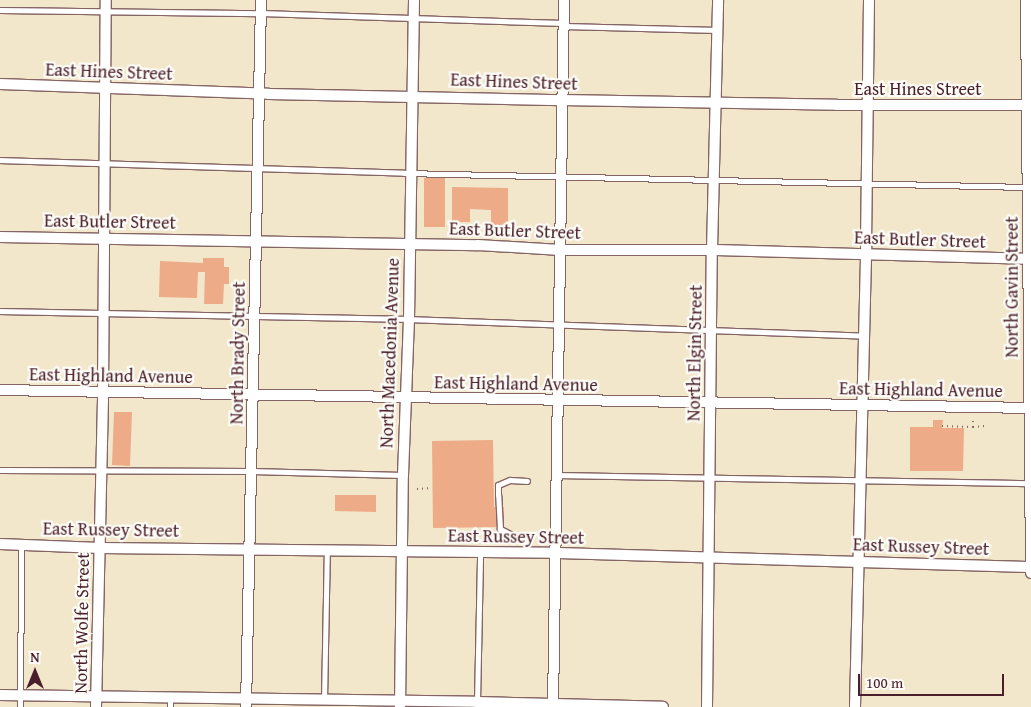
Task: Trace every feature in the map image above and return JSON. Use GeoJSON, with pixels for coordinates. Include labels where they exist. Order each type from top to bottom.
{"type":"FeatureCollection","features":[{"type":"Feature","properties":{"kind":"street","name":"North Wolfe Street"},"geometry":{"type":"LineString","coordinates":[[96,702],[100,548],[106,0]]}},
{"type":"Feature","properties":{"kind":"street","name":"North Brady Street"},"geometry":{"type":"LineString","coordinates":[[246,703],[261,0]]}},
{"type":"Feature","properties":{"kind":"street","name":"North Macedonia Avenue"},"geometry":{"type":"LineString","coordinates":[[400,704],[401,550],[409,319],[414,0]]}},
{"type":"Feature","properties":{"kind":"street"},"geometry":{"type":"LineString","coordinates":[[553,706],[556,400],[561,250],[564,0]]}},
{"type":"Feature","properties":{"kind":"street","name":"North Elgin Street"},"geometry":{"type":"LineString","coordinates":[[707,707],[712,250],[718,0]]}},
{"type":"Feature","properties":{"kind":"street"},"geometry":{"type":"LineString","coordinates":[[855,707],[859,481],[868,183],[869,0]]}},
{"type":"Feature","properties":{"kind":"street","name":"North Gavin Street"},"geometry":{"type":"LineString","coordinates":[[1026,0],[1031,574]]}},
{"type":"Feature","properties":{"kind":"street","name":"East Hines Street"},"geometry":{"type":"LineString","coordinates":[[0,84],[105,89],[413,97],[869,105],[1027,105]]}},
{"type":"Feature","properties":{"kind":"street","name":"East Butler Street"},"geometry":{"type":"LineString","coordinates":[[0,237],[410,244],[561,250],[712,250],[1029,259]]}},
{"type":"Feature","properties":{"kind":"street","name":"East Highland Avenue"},"geometry":{"type":"LineString","coordinates":[[0,390],[711,404],[1030,408]]}},
{"type":"Feature","properties":{"kind":"street","name":"East Russey Street"},"geometry":{"type":"LineString","coordinates":[[0,544],[100,548],[555,553],[1031,567]]}},
{"type":"Feature","properties":{"kind":"street"},"geometry":{"type":"LineString","coordinates":[[0,695],[96,702],[246,703],[324,700],[400,704],[477,702],[553,706],[663,707]]}},
{"type":"Feature","properties":{"kind":"lane"},"geometry":{"type":"LineString","coordinates":[[0,10],[261,13],[718,30]]}},
{"type":"Feature","properties":{"kind":"lane"},"geometry":{"type":"LineString","coordinates":[[0,160],[412,174],[562,175],[1028,188]]}},
{"type":"Feature","properties":{"kind":"lane"},"geometry":{"type":"LineString","coordinates":[[0,312],[409,319],[864,336]]}},
{"type":"Feature","properties":{"kind":"lane"},"geometry":{"type":"LineString","coordinates":[[0,470],[251,471],[403,475]]}},
{"type":"Feature","properties":{"kind":"lane"},"geometry":{"type":"LineString","coordinates":[[556,475],[1029,483]]}},
{"type":"Feature","properties":{"kind":"lane"},"geometry":{"type":"LineString","coordinates":[[526,537],[514,536],[500,529],[498,485],[510,480],[527,481]]}},
{"type":"Feature","properties":{"kind":"lane"},"geometry":{"type":"LineString","coordinates":[[20,707],[21,544]]}},
{"type":"Feature","properties":{"kind":"lane"},"geometry":{"type":"LineString","coordinates":[[324,700],[327,549]]}},
{"type":"Feature","properties":{"kind":"lane"},"geometry":{"type":"LineString","coordinates":[[477,702],[480,553]]}},
{"type":"Feature","properties":{"kind":"path"},"geometry":{"type":"LineString","coordinates":[[972,419],[972,427]]}},
{"type":"Feature","properties":{"kind":"path"},"geometry":{"type":"LineString","coordinates":[[942,426],[985,426]]}},
{"type":"Feature","properties":{"kind":"path"},"geometry":{"type":"LineString","coordinates":[[417,489],[432,488]]}},
{"type":"Feature","properties":{"kind":"building"},"geometry":{"type":"Polygon","coordinates":[[[424,178],[445,178],[445,227],[424,227],[424,178]]]}},
{"type":"Feature","properties":{"kind":"building"},"geometry":{"type":"Polygon","coordinates":[[[452,187],[508,188],[508,225],[491,225],[491,210],[470,209],[470,222],[452,222],[452,187]]]}},
{"type":"Feature","properties":{"kind":"building"},"geometry":{"type":"Polygon","coordinates":[[[203,258],[224,258],[224,267],[229,267],[229,284],[224,284],[223,304],[204,304],[205,272],[198,272],[197,298],[159,297],[160,261],[203,263],[203,258]]]}},
{"type":"Feature","properties":{"kind":"building"},"geometry":{"type":"Polygon","coordinates":[[[114,412],[132,412],[130,466],[112,465],[114,412]]]}},
{"type":"Feature","properties":{"kind":"building"},"geometry":{"type":"Polygon","coordinates":[[[933,420],[943,420],[942,428],[964,428],[963,471],[910,471],[910,427],[933,427],[933,420]]]}},
{"type":"Feature","properties":{"kind":"building"},"geometry":{"type":"Polygon","coordinates":[[[493,440],[494,507],[504,507],[504,527],[433,528],[432,441],[493,440]]]}},
{"type":"Feature","properties":{"kind":"building"},"geometry":{"type":"Polygon","coordinates":[[[335,495],[376,495],[376,512],[335,511],[335,495]]]}}]}
